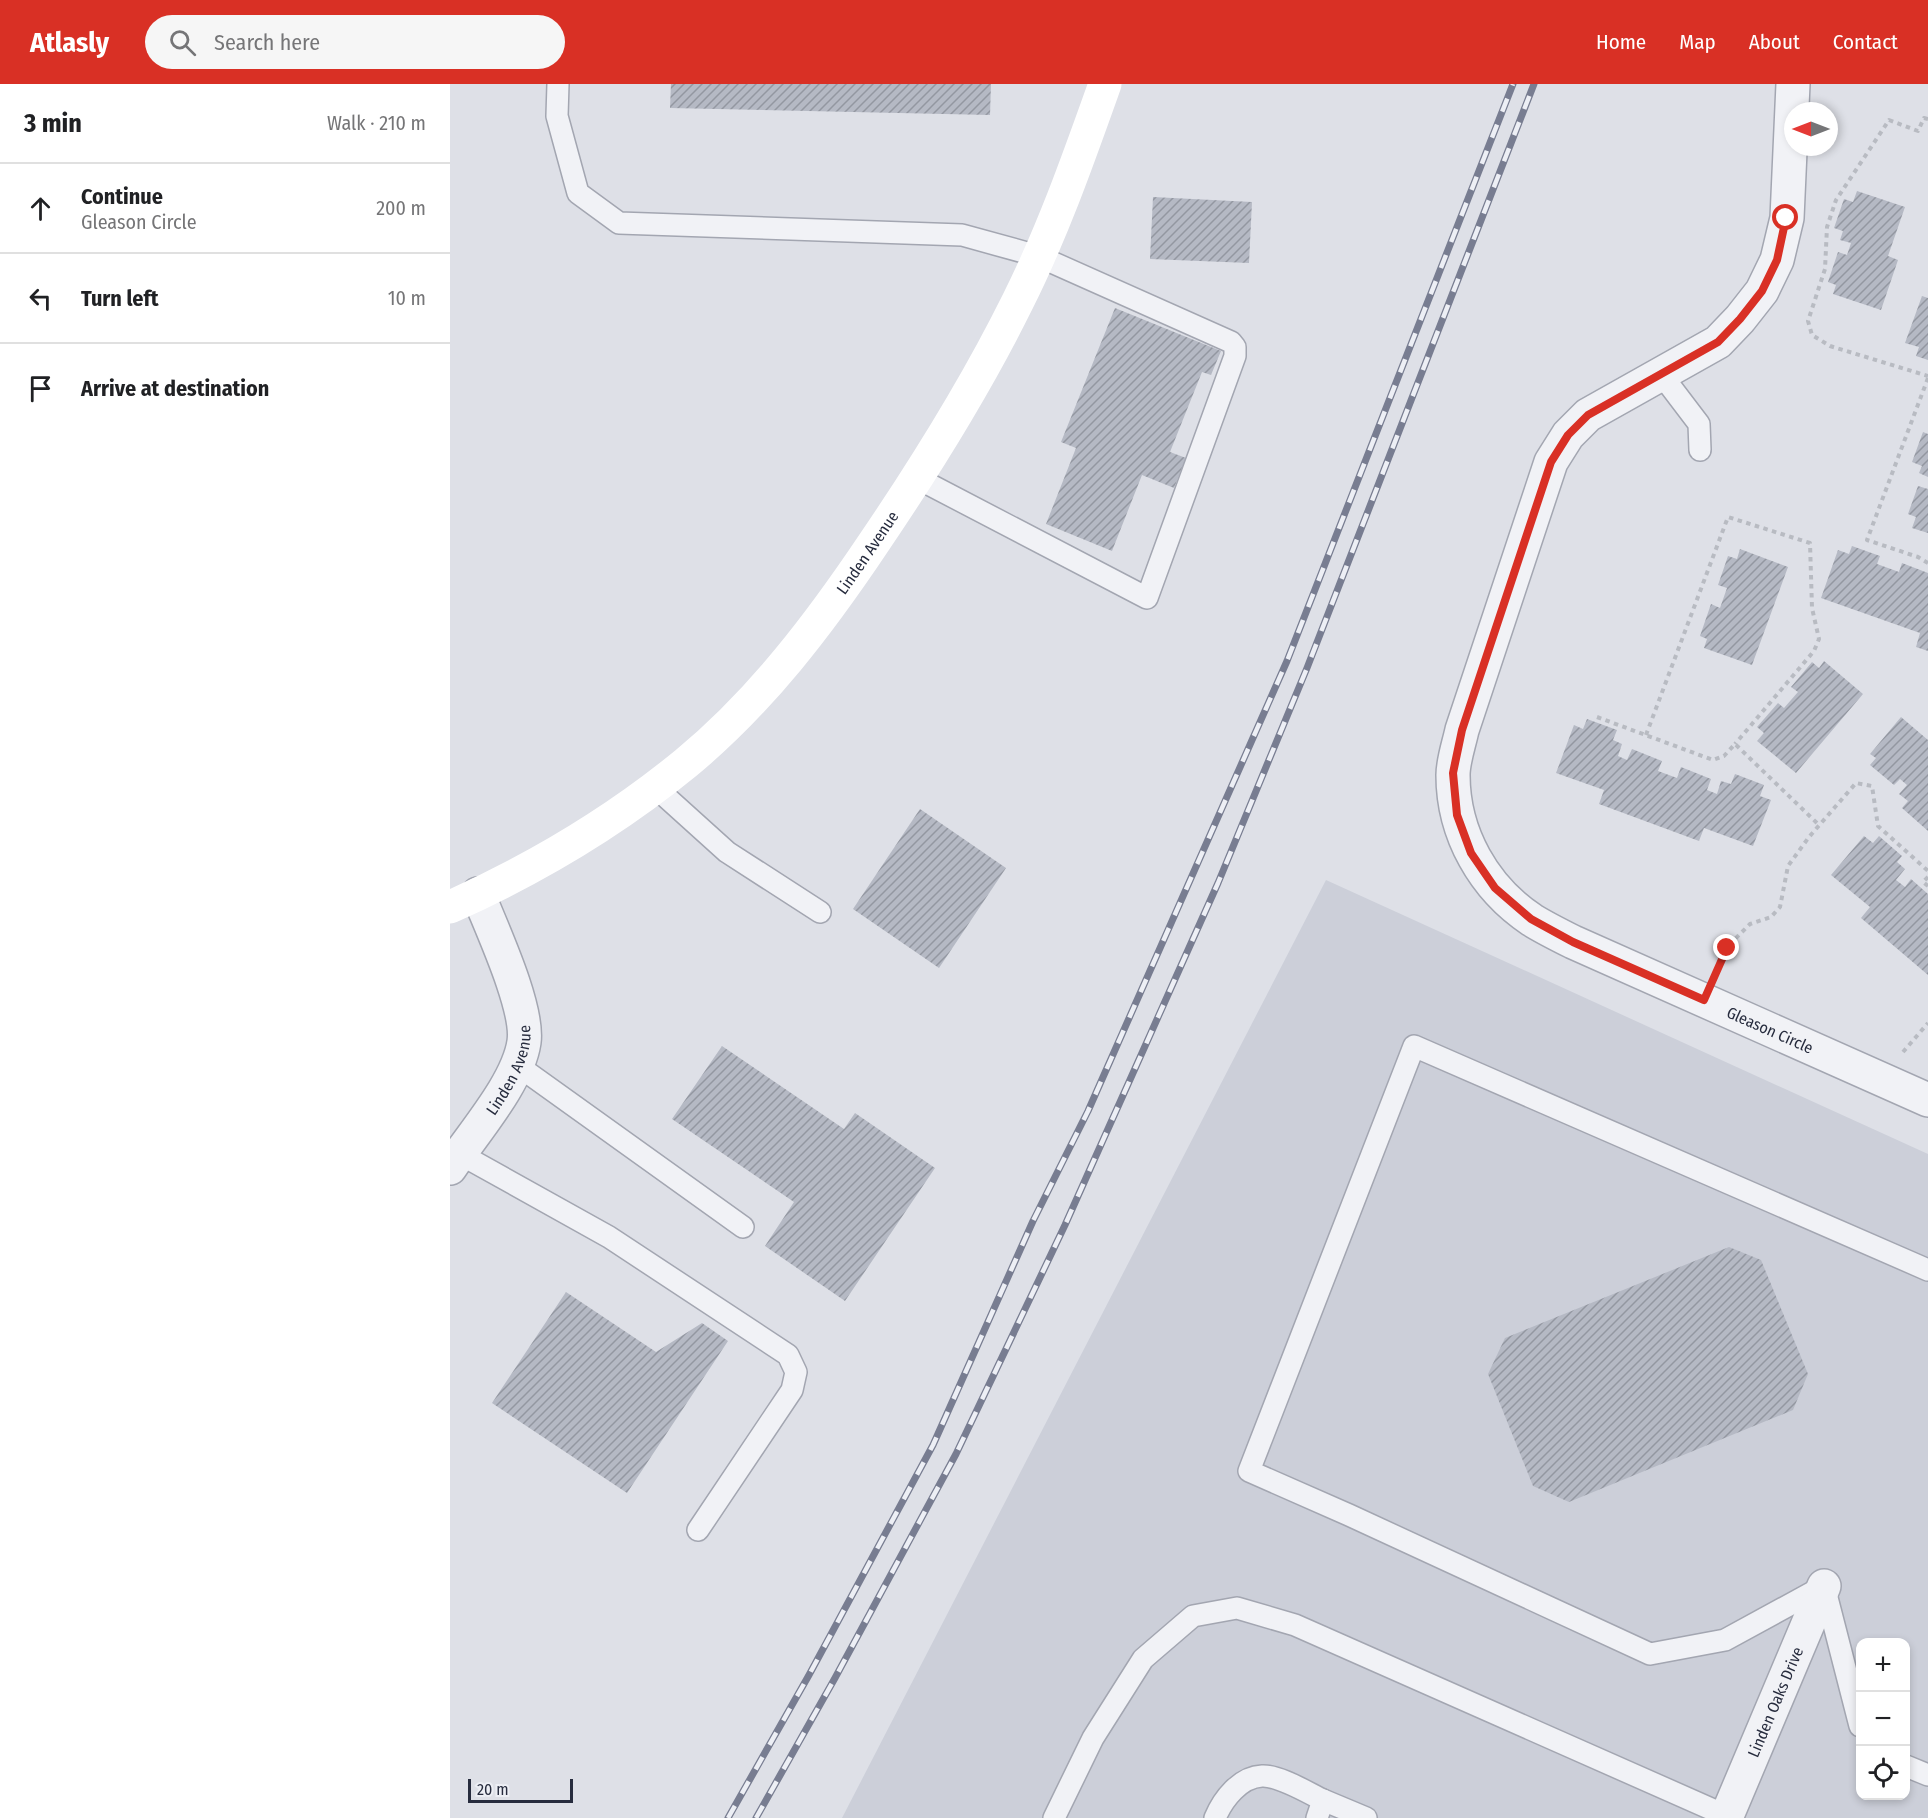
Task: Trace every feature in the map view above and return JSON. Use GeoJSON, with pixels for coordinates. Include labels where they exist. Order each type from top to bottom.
{"type":"FeatureCollection","features":[{"type":"Feature","properties":{"kind":"main road","name":"Linden Avenue"},"geometry":{"type":"LineString","coordinates":[[464,900],[522,873],[568,846],[655,787],[687,762],[740,712],[792,656],[843,589],[917,478],[982,369],[1019,300],[1055,219],[1105,84]]}},
{"type":"Feature","properties":{"kind":"street","name":"Gleason Circle"},"geometry":{"type":"LineString","coordinates":[[1794,84],[1786,218],[1777,260],[1762,291],[1718,342],[1588,415],[1568,435],[1551,462],[1462,730],[1453,773],[1457,815],[1471,853],[1495,888],[1531,919],[1573,942],[1928,1100]]}},
{"type":"Feature","properties":{"kind":"street","name":"Linden Avenue"},"geometry":{"type":"LineString","coordinates":[[455,1161],[506,1086],[517,1065],[524,1041],[516,992],[464,900]]}},
{"type":"Feature","properties":{"kind":"street","name":"Linden Oaks Drive"},"geometry":{"type":"LineString","coordinates":[[1726,1817],[1824,1586]]}},
{"type":"Feature","properties":{"kind":"lane"},"geometry":{"type":"LineString","coordinates":[[558,84],[557,116],[578,193],[619,223],[962,235],[1038,256],[1231,342],[1236,347],[1236,356],[1147,598],[917,478]]}},
{"type":"Feature","properties":{"kind":"lane"},"geometry":{"type":"LineString","coordinates":[[1661,374],[1699,424],[1700,450]]}},
{"type":"Feature","properties":{"kind":"lane"},"geometry":{"type":"LineString","coordinates":[[655,787],[727,852],[820,912]]}},
{"type":"Feature","properties":{"kind":"lane"},"geometry":{"type":"LineString","coordinates":[[1856,1710],[1824,1586],[1725,1640],[1650,1654],[1349,1515],[1249,1472],[1414,1047],[1928,1270]]}},
{"type":"Feature","properties":{"kind":"lane"},"geometry":{"type":"LineString","coordinates":[[517,1065],[743,1227]]}},
{"type":"Feature","properties":{"kind":"lane"},"geometry":{"type":"LineString","coordinates":[[455,1161],[609,1237],[788,1354],[796,1372],[792,1390],[698,1530]]}},
{"type":"Feature","properties":{"kind":"lane"},"geometry":{"type":"LineString","coordinates":[[1054,1818],[1093,1738],[1143,1659],[1193,1616],[1237,1608],[1295,1626],[1726,1817]]}},
{"type":"Feature","properties":{"kind":"lane"},"geometry":{"type":"LineString","coordinates":[[1910,1768],[1928,1775]]}},
{"type":"Feature","properties":{"kind":"lane"},"geometry":{"type":"LineString","coordinates":[[1215,1818],[1228,1797],[1244,1781],[1263,1776],[1279,1780],[1320,1809],[1366,1818]]}},
{"type":"Feature","properties":{"kind":"path"},"geometry":{"type":"LineString","coordinates":[[1928,119],[1924,118],[1918,131],[1889,120],[1836,200],[1827,227],[1825,269],[1808,321],[1812,335],[1830,346],[1928,377],[1868,540],[1918,557],[1928,563]]}},
{"type":"Feature","properties":{"kind":"path"},"geometry":{"type":"LineString","coordinates":[[1597,717],[1713,760],[1724,756],[1814,651],[1819,639],[1812,608],[1810,543],[1728,517],[1646,735]]}},
{"type":"Feature","properties":{"kind":"path"},"geometry":{"type":"LineString","coordinates":[[1735,744],[1819,825]]}},
{"type":"Feature","properties":{"kind":"path"},"geometry":{"type":"LineString","coordinates":[[1704,1000],[1727,948],[1750,924],[1771,917],[1780,907],[1788,866],[1819,825],[1856,783],[1872,786],[1878,826],[1928,871]]}},
{"type":"Feature","properties":{"kind":"path"},"geometry":{"type":"LineString","coordinates":[[1928,877],[1923,882],[1928,886]]}},
{"type":"Feature","properties":{"kind":"shaded area"},"geometry":{"type":"Polygon","coordinates":[[[1326,880],[1928,1154],[1928,1818],[842,1818],[1326,880]]]}},
{"type":"Feature","properties":{"kind":"building"},"geometry":{"type":"Polygon","coordinates":[[[671,84],[991,84],[990,115],[670,108],[671,84]]]}},
{"type":"Feature","properties":{"kind":"building"},"geometry":{"type":"Polygon","coordinates":[[[1857,191],[1905,207],[1888,256],[1898,260],[1881,310],[1833,294],[1836,285],[1828,282],[1838,252],[1847,255],[1851,243],[1840,240],[1843,231],[1834,228],[1844,199],[1853,202],[1857,191]]]}},
{"type":"Feature","properties":{"kind":"building"},"geometry":{"type":"Polygon","coordinates":[[[1153,197],[1252,202],[1249,263],[1150,259],[1153,197]]]}},
{"type":"Feature","properties":{"kind":"building"},"geometry":{"type":"Polygon","coordinates":[[[1922,296],[1928,298],[1928,360],[1916,356],[1919,347],[1905,343],[1922,296]]]}},
{"type":"Feature","properties":{"kind":"building"},"geometry":{"type":"Polygon","coordinates":[[[1115,308],[1221,351],[1211,375],[1202,372],[1170,452],[1186,458],[1174,488],[1142,475],[1112,551],[1046,524],[1076,448],[1061,442],[1115,308]]]}},
{"type":"Feature","properties":{"kind":"building"},"geometry":{"type":"Polygon","coordinates":[[[1923,432],[1928,434],[1928,477],[1919,473],[1922,466],[1912,462],[1923,432]]]}},
{"type":"Feature","properties":{"kind":"building"},"geometry":{"type":"Polygon","coordinates":[[[1918,486],[1928,489],[1928,533],[1912,528],[1916,517],[1908,514],[1918,486]]]}},
{"type":"Feature","properties":{"kind":"building"},"geometry":{"type":"Polygon","coordinates":[[[1852,546],[1880,556],[1877,564],[1899,572],[1902,563],[1928,573],[1928,651],[1916,647],[1920,633],[1821,598],[1838,550],[1849,554],[1852,546]]]}},
{"type":"Feature","properties":{"kind":"building"},"geometry":{"type":"Polygon","coordinates":[[[1740,549],[1788,567],[1752,665],[1704,648],[1707,639],[1700,636],[1711,604],[1720,608],[1727,588],[1718,585],[1728,556],[1737,559],[1740,549]]]}},
{"type":"Feature","properties":{"kind":"building"},"geometry":{"type":"Polygon","coordinates":[[[1824,661],[1863,694],[1796,773],[1757,741],[1764,733],[1757,727],[1778,703],[1784,708],[1798,692],[1791,687],[1812,662],[1819,668],[1824,661]]]}},
{"type":"Feature","properties":{"kind":"building"},"geometry":{"type":"Polygon","coordinates":[[[1901,717],[1928,740],[1928,831],[1902,808],[1908,801],[1899,794],[1907,785],[1900,779],[1894,785],[1870,765],[1876,758],[1870,754],[1901,717]]]}},
{"type":"Feature","properties":{"kind":"building"},"geometry":{"type":"Polygon","coordinates":[[[1587,719],[1617,730],[1613,740],[1622,744],[1618,756],[1627,760],[1632,749],[1662,761],[1658,771],[1677,778],[1681,767],[1711,779],[1707,790],[1717,794],[1721,781],[1731,784],[1735,774],[1764,785],[1760,796],[1771,800],[1753,846],[1704,828],[1699,841],[1599,804],[1604,790],[1556,773],[1574,725],[1583,729],[1587,719]]]}},
{"type":"Feature","properties":{"kind":"building"},"geometry":{"type":"Polygon","coordinates":[[[920,809],[1006,868],[939,968],[853,909],[920,809]]]}},
{"type":"Feature","properties":{"kind":"building"},"geometry":{"type":"Polygon","coordinates":[[[1864,836],[1873,843],[1879,836],[1902,856],[1897,862],[1905,869],[1896,880],[1905,887],[1911,879],[1928,894],[1928,975],[1861,918],[1870,907],[1831,875],[1864,836]]]}},
{"type":"Feature","properties":{"kind":"building"},"geometry":{"type":"Polygon","coordinates":[[[722,1046],[844,1129],[855,1113],[935,1168],[845,1301],[765,1246],[794,1202],[672,1119],[722,1046]]]}},
{"type":"Feature","properties":{"kind":"building"},"geometry":{"type":"Polygon","coordinates":[[[1729,1247],[1761,1260],[1808,1374],[1793,1410],[1569,1502],[1533,1486],[1488,1374],[1505,1338],[1729,1247]]]}},
{"type":"Feature","properties":{"kind":"building"},"geometry":{"type":"Polygon","coordinates":[[[566,1292],[656,1352],[702,1323],[728,1341],[627,1493],[492,1403],[566,1292]]]}},
{"type":"Feature","properties":{"kind":"railway"},"geometry":{"type":"LineString","coordinates":[[728,1818],[809,1675],[933,1445],[1033,1221],[1088,1111],[1287,661],[1513,84]]}},
{"type":"Feature","properties":{"kind":"railway"},"geometry":{"type":"LineString","coordinates":[[756,1818],[835,1678],[956,1454],[1065,1225],[1218,883],[1307,668],[1534,84]]}},
{"type":"Feature","properties":{"kind":"route"},"geometry":{"type":"LineString","coordinates":[[1727,948],[1704,1000],[1573,942],[1531,919],[1495,888],[1471,853],[1457,815],[1453,773],[1462,730],[1551,462],[1568,435],[1588,415],[1688,361],[1718,342],[1762,291],[1777,260],[1786,218]]}}]}
